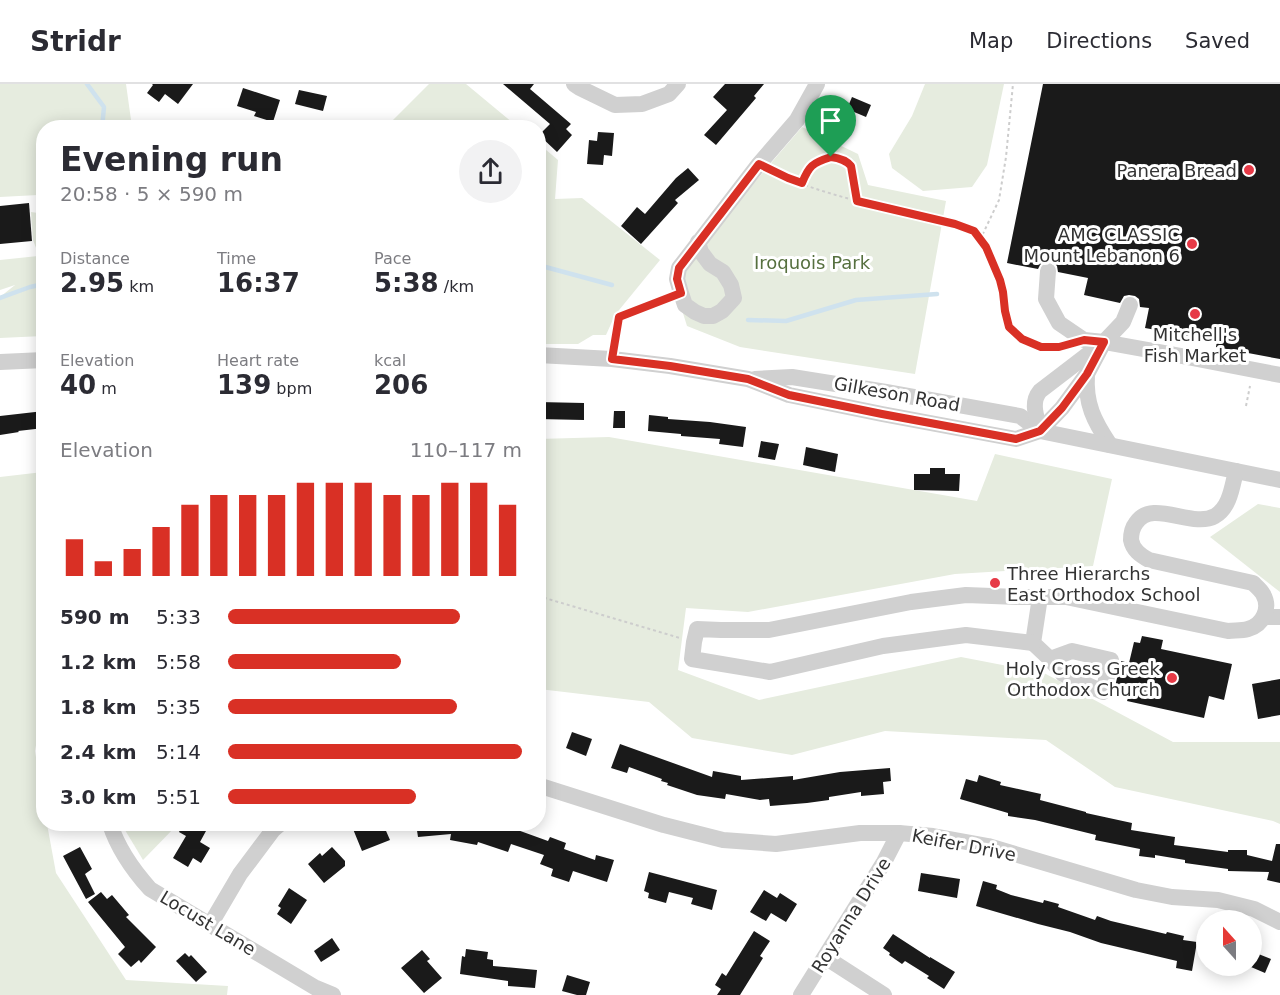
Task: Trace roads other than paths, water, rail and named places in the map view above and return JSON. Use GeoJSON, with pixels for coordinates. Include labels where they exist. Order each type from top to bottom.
{"type":"FeatureCollection","features":[{"type":"Feature","properties":{"kind":"street"},"geometry":{"type":"LineString","coordinates":[[574,84],[615,105],[642,104],[669,94],[678,84]]}},
{"type":"Feature","properties":{"kind":"street"},"geometry":{"type":"LineString","coordinates":[[698,242],[701,252],[710,264],[723,272],[731,285],[734,297],[722,311],[713,316],[704,316],[694,312],[686,305],[677,279],[679,268],[698,242],[759,164],[797,120],[817,84]]}},
{"type":"Feature","properties":{"kind":"street"},"geometry":{"type":"LineString","coordinates":[[1047,271],[1046,299],[1059,323],[1084,340],[1280,375]]}},
{"type":"Feature","properties":{"kind":"street"},"geometry":{"type":"LineString","coordinates":[[1040,431],[1034,408],[1036,396],[1104,342],[1123,322],[1130,305]]}},
{"type":"Feature","properties":{"kind":"street"},"geometry":{"type":"LineString","coordinates":[[1040,431],[1062,408],[1087,374],[1104,342]]}},
{"type":"Feature","properties":{"kind":"street","name":"Gilkeson Road"},"geometry":{"type":"LineString","coordinates":[[546,355],[612,359],[748,379],[789,395],[1016,439],[1040,431]]}},
{"type":"Feature","properties":{"kind":"street"},"geometry":{"type":"LineString","coordinates":[[0,362],[36,360]]}},
{"type":"Feature","properties":{"kind":"street"},"geometry":{"type":"LineString","coordinates":[[1087,374],[1087,393],[1091,412],[1110,445]]}},
{"type":"Feature","properties":{"kind":"street","name":"Gilkeson Road"},"geometry":{"type":"LineString","coordinates":[[748,379],[792,377],[1020,416],[1040,431],[1280,480]]}},
{"type":"Feature","properties":{"kind":"street"},"geometry":{"type":"LineString","coordinates":[[1050,659],[1033,644],[966,635],[883,646],[770,672],[692,658],[698,628],[769,630],[911,602],[966,595],[1066,597],[1228,631],[1248,629],[1272,617],[1263,594],[1253,583],[1149,560],[1139,555],[1131,538],[1132,528],[1139,518],[1149,514],[1159,513],[1200,520],[1217,515],[1228,500],[1236,471]]}},
{"type":"Feature","properties":{"kind":"street"},"geometry":{"type":"LineString","coordinates":[[1033,644],[1040,597]]}},
{"type":"Feature","properties":{"kind":"street","name":"Keifer Drive"},"geometry":{"type":"LineString","coordinates":[[546,788],[664,825],[723,840],[776,844],[860,833],[899,833],[933,836],[988,846],[1136,890],[1172,897],[1218,900],[1254,909],[1280,922]]}},
{"type":"Feature","properties":{"kind":"street","name":"Locust Lane"},"geometry":{"type":"LineString","coordinates":[[112,831],[133,870],[150,889],[316,988],[333,995]]}},
{"type":"Feature","properties":{"kind":"street"},"geometry":{"type":"LineString","coordinates":[[210,925],[240,874],[272,831]]}},
{"type":"Feature","properties":{"kind":"street","name":"Royanna Drive"},"geometry":{"type":"LineString","coordinates":[[801,995],[884,862],[899,833]]}},
{"type":"Feature","properties":{"kind":"street"},"geometry":{"type":"LineString","coordinates":[[825,957],[884,995]]}},
{"type":"Feature","properties":{"kind":"waterway"},"geometry":{"type":"LineString","coordinates":[[87,84],[104,107],[103,120]]}},
{"type":"Feature","properties":{"kind":"waterway"},"geometry":{"type":"LineString","coordinates":[[546,267],[612,285]]}},
{"type":"Feature","properties":{"kind":"waterway"},"geometry":{"type":"LineString","coordinates":[[0,298],[36,286]]}},
{"type":"Feature","properties":{"kind":"waterway"},"geometry":{"type":"LineString","coordinates":[[748,320],[786,321],[856,300],[937,294]]}},
{"type":"Feature","properties":{"kind":"place","name":"Panera Bread"},"geometry":{"type":"Point","coordinates":[1249,170]}},
{"type":"Feature","properties":{"kind":"place","name":"AMC CLASSIC Mount Lebanon 6"},"geometry":{"type":"Point","coordinates":[1192,244]}},
{"type":"Feature","properties":{"kind":"place","name":"Mitchell's Fish Market"},"geometry":{"type":"Point","coordinates":[1195,314]}},
{"type":"Feature","properties":{"kind":"place","name":"Three Hierarchs East Orthodox School"},"geometry":{"type":"Point","coordinates":[995,583]}},
{"type":"Feature","properties":{"kind":"place","name":"Holy Cross Greek Orthodox Church"},"geometry":{"type":"Point","coordinates":[1172,678]}},
{"type":"Feature","properties":{"kind":"park label","name":"Iroquois Park"},"geometry":{"type":"Point","coordinates":[812,262]}}]}
